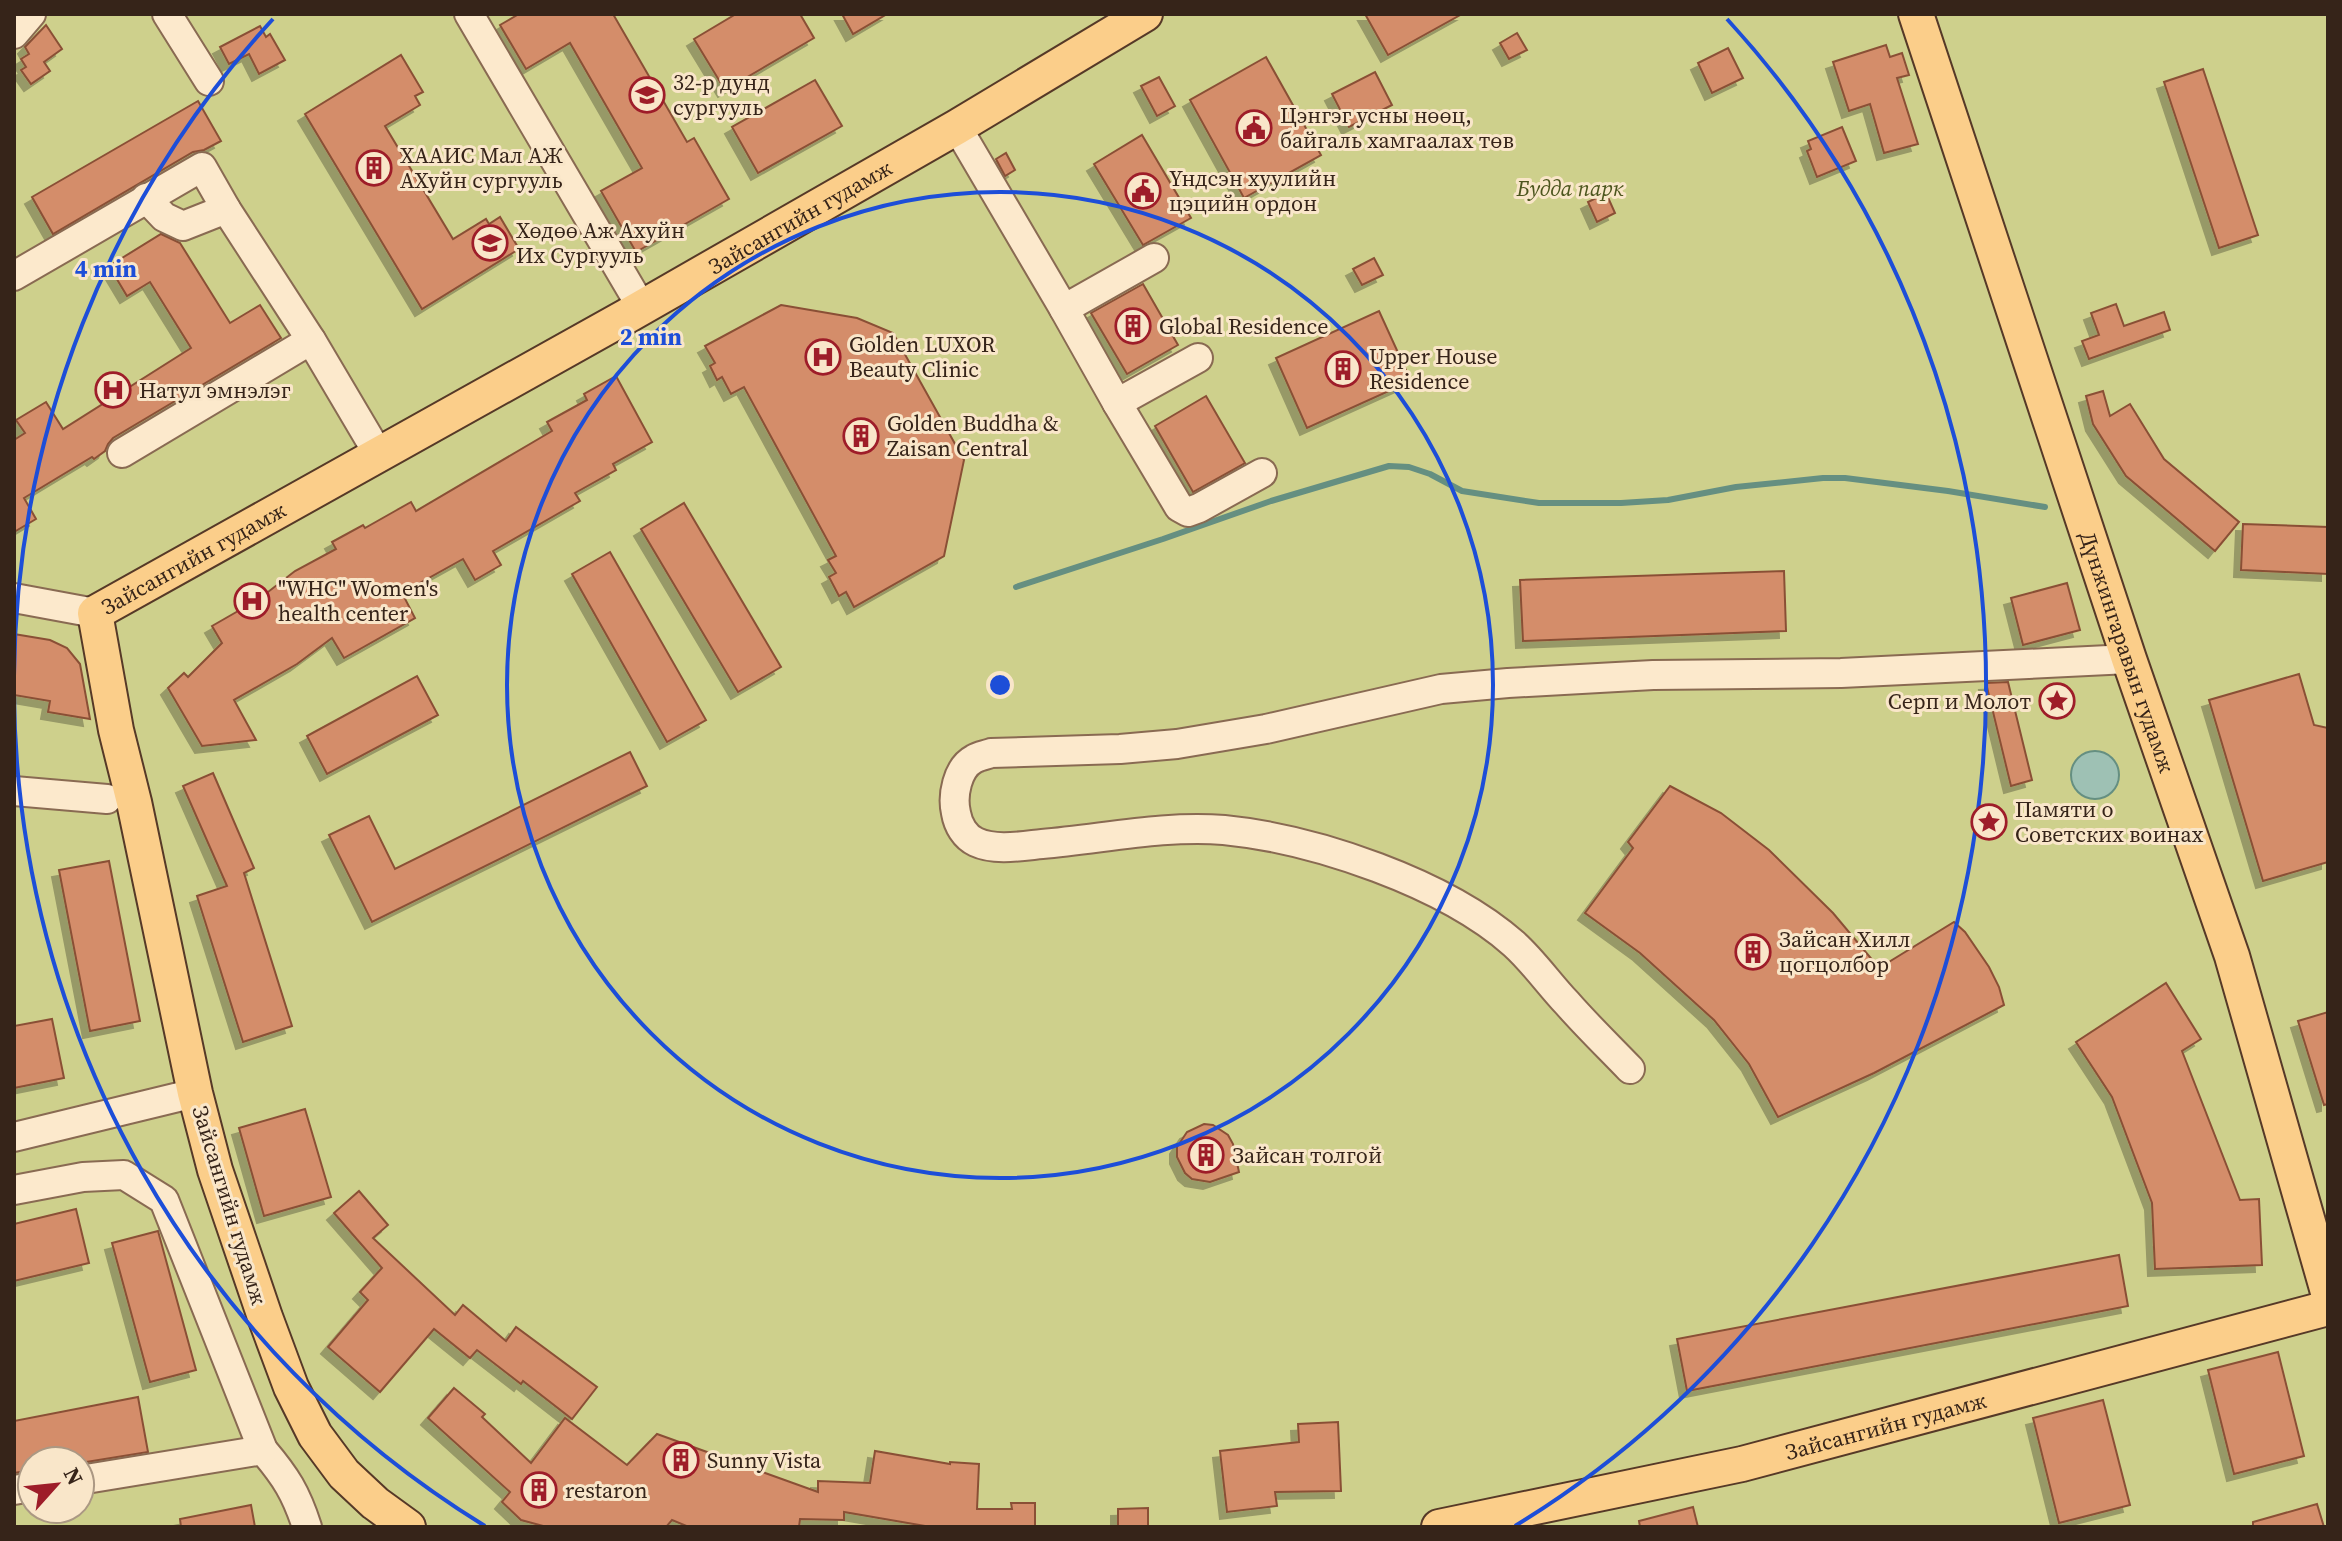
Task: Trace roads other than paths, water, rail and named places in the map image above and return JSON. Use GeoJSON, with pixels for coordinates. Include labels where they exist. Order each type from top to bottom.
{"type":"FeatureCollection","features":[{"type":"Feature","properties":{"kind":"main road","name":"Зайсангийн гудамж"},"geometry":{"type":"LineString","coordinates":[[408,1527],[375,1503],[344,1474],[315,1435],[291,1387],[265,1317],[220,1185],[195,1093],[116,730],[95,613],[642,308],[957,127],[1145,14]]}},
{"type":"Feature","properties":{"kind":"main road","name":"Дүнжингаравын гудамж"},"geometry":{"type":"LineString","coordinates":[[1916,14],[2129,659],[2232,956],[2328,1292]]}},
{"type":"Feature","properties":{"kind":"main road","name":"Зайсангийн гудамж"},"geometry":{"type":"LineString","coordinates":[[1439,1527],[1742,1464],[2328,1308]]}},
{"type":"Feature","properties":{"kind":"street"},"geometry":{"type":"LineString","coordinates":[[14,34],[31,14]]}},
{"type":"Feature","properties":{"kind":"street"},"geometry":{"type":"LineString","coordinates":[[167,14],[209,81]]}},
{"type":"Feature","properties":{"kind":"street"},"geometry":{"type":"LineString","coordinates":[[469,14],[642,308]]}},
{"type":"Feature","properties":{"kind":"street"},"geometry":{"type":"LineString","coordinates":[[957,127],[1179,507],[1188,512],[1199,508],[1262,473]]}},
{"type":"Feature","properties":{"kind":"street"},"geometry":{"type":"LineString","coordinates":[[14,276],[202,167],[379,455]]}},
{"type":"Feature","properties":{"kind":"street"},"geometry":{"type":"LineString","coordinates":[[146,198],[164,217],[183,226],[226,209]]}},
{"type":"Feature","properties":{"kind":"street"},"geometry":{"type":"LineString","coordinates":[[1064,309],[1154,258]]}},
{"type":"Feature","properties":{"kind":"street"},"geometry":{"type":"LineString","coordinates":[[122,453],[311,340]]}},
{"type":"Feature","properties":{"kind":"street"},"geometry":{"type":"LineString","coordinates":[[1117,403],[1198,358]]}},
{"type":"Feature","properties":{"kind":"street"},"geometry":{"type":"LineString","coordinates":[[14,598],[95,613]]}},
{"type":"Feature","properties":{"kind":"street"},"geometry":{"type":"LineString","coordinates":[[1630,1069],[1571,1009],[1517,946],[1478,916],[1415,882],[1310,846],[1220,830],[1184,830],[1000,847],[985,845],[969,838],[960,825],[955,809],[959,779],[968,763],[991,753],[1177,744],[1266,729],[1441,689],[1639,676],[1841,673],[2129,659]]}},
{"type":"Feature","properties":{"kind":"street"},"geometry":{"type":"LineString","coordinates":[[14,791],[107,799]]}},
{"type":"Feature","properties":{"kind":"street"},"geometry":{"type":"LineString","coordinates":[[14,1137],[195,1093]]}},
{"type":"Feature","properties":{"kind":"street"},"geometry":{"type":"LineString","coordinates":[[14,1190],[83,1177],[124,1175],[164,1200],[263,1450],[297,1497],[307,1527]]}},
{"type":"Feature","properties":{"kind":"street"},"geometry":{"type":"LineString","coordinates":[[96,1477],[263,1450]]}},
{"type":"Feature","properties":{"kind":"waterway"},"geometry":{"type":"LineString","coordinates":[[1016,587],[1271,501],[1389,466],[1409,467],[1430,474],[1462,491],[1539,503],[1668,500],[1736,487],[1845,478],[2045,507]]}},
{"type":"Feature","properties":{"kind":"place","name":"32-р дунд сургууль"},"geometry":{"type":"Point","coordinates":[647,95]}},
{"type":"Feature","properties":{"kind":"place","name":"Цэнгэг усны нөөц, байгаль хамгаалах төв"},"geometry":{"type":"Point","coordinates":[1254,128]}},
{"type":"Feature","properties":{"kind":"place","name":"ХААИС Мал АЖ АХуйн сургууль"},"geometry":{"type":"Point","coordinates":[374,168]}},
{"type":"Feature","properties":{"kind":"place","name":"Үндсэн хуулийн цэцийн ордон"},"geometry":{"type":"Point","coordinates":[1143,191]}},
{"type":"Feature","properties":{"kind":"place","name":"Хөдөө Аж Ахуйн Их Сургууль"},"geometry":{"type":"Point","coordinates":[490,243]}},
{"type":"Feature","properties":{"kind":"place","name":"Global Residence"},"geometry":{"type":"Point","coordinates":[1133,326]}},
{"type":"Feature","properties":{"kind":"place","name":"Golden LUXOR Beauty Clinic"},"geometry":{"type":"Point","coordinates":[823,357]}},
{"type":"Feature","properties":{"kind":"place","name":"Upper House Residence"},"geometry":{"type":"Point","coordinates":[1343,369]}},
{"type":"Feature","properties":{"kind":"place","name":"Натул эмнэлэг"},"geometry":{"type":"Point","coordinates":[113,390]}},
{"type":"Feature","properties":{"kind":"place","name":"Golden Buddha & Zaisan Central"},"geometry":{"type":"Point","coordinates":[861,436]}},
{"type":"Feature","properties":{"kind":"place","name":"\"WHC\" Women's health center"},"geometry":{"type":"Point","coordinates":[252,601]}},
{"type":"Feature","properties":{"kind":"place","name":"Серп и Молот"},"geometry":{"type":"Point","coordinates":[2057,701]}},
{"type":"Feature","properties":{"kind":"place","name":"Памяти о Советских воинах"},"geometry":{"type":"Point","coordinates":[1989,822]}},
{"type":"Feature","properties":{"kind":"place","name":"Зайсан Хилл цогцолбор"},"geometry":{"type":"Point","coordinates":[1753,952]}},
{"type":"Feature","properties":{"kind":"place","name":"Зайсан толгой"},"geometry":{"type":"Point","coordinates":[1206,1155]}},
{"type":"Feature","properties":{"kind":"place","name":"Sunny Vista"},"geometry":{"type":"Point","coordinates":[681,1460]}},
{"type":"Feature","properties":{"kind":"place","name":"restaron"},"geometry":{"type":"Point","coordinates":[539,1490]}},
{"type":"Feature","properties":{"kind":"park label","name":"Будда парк"},"geometry":{"type":"Point","coordinates":[1570,188]}}]}
